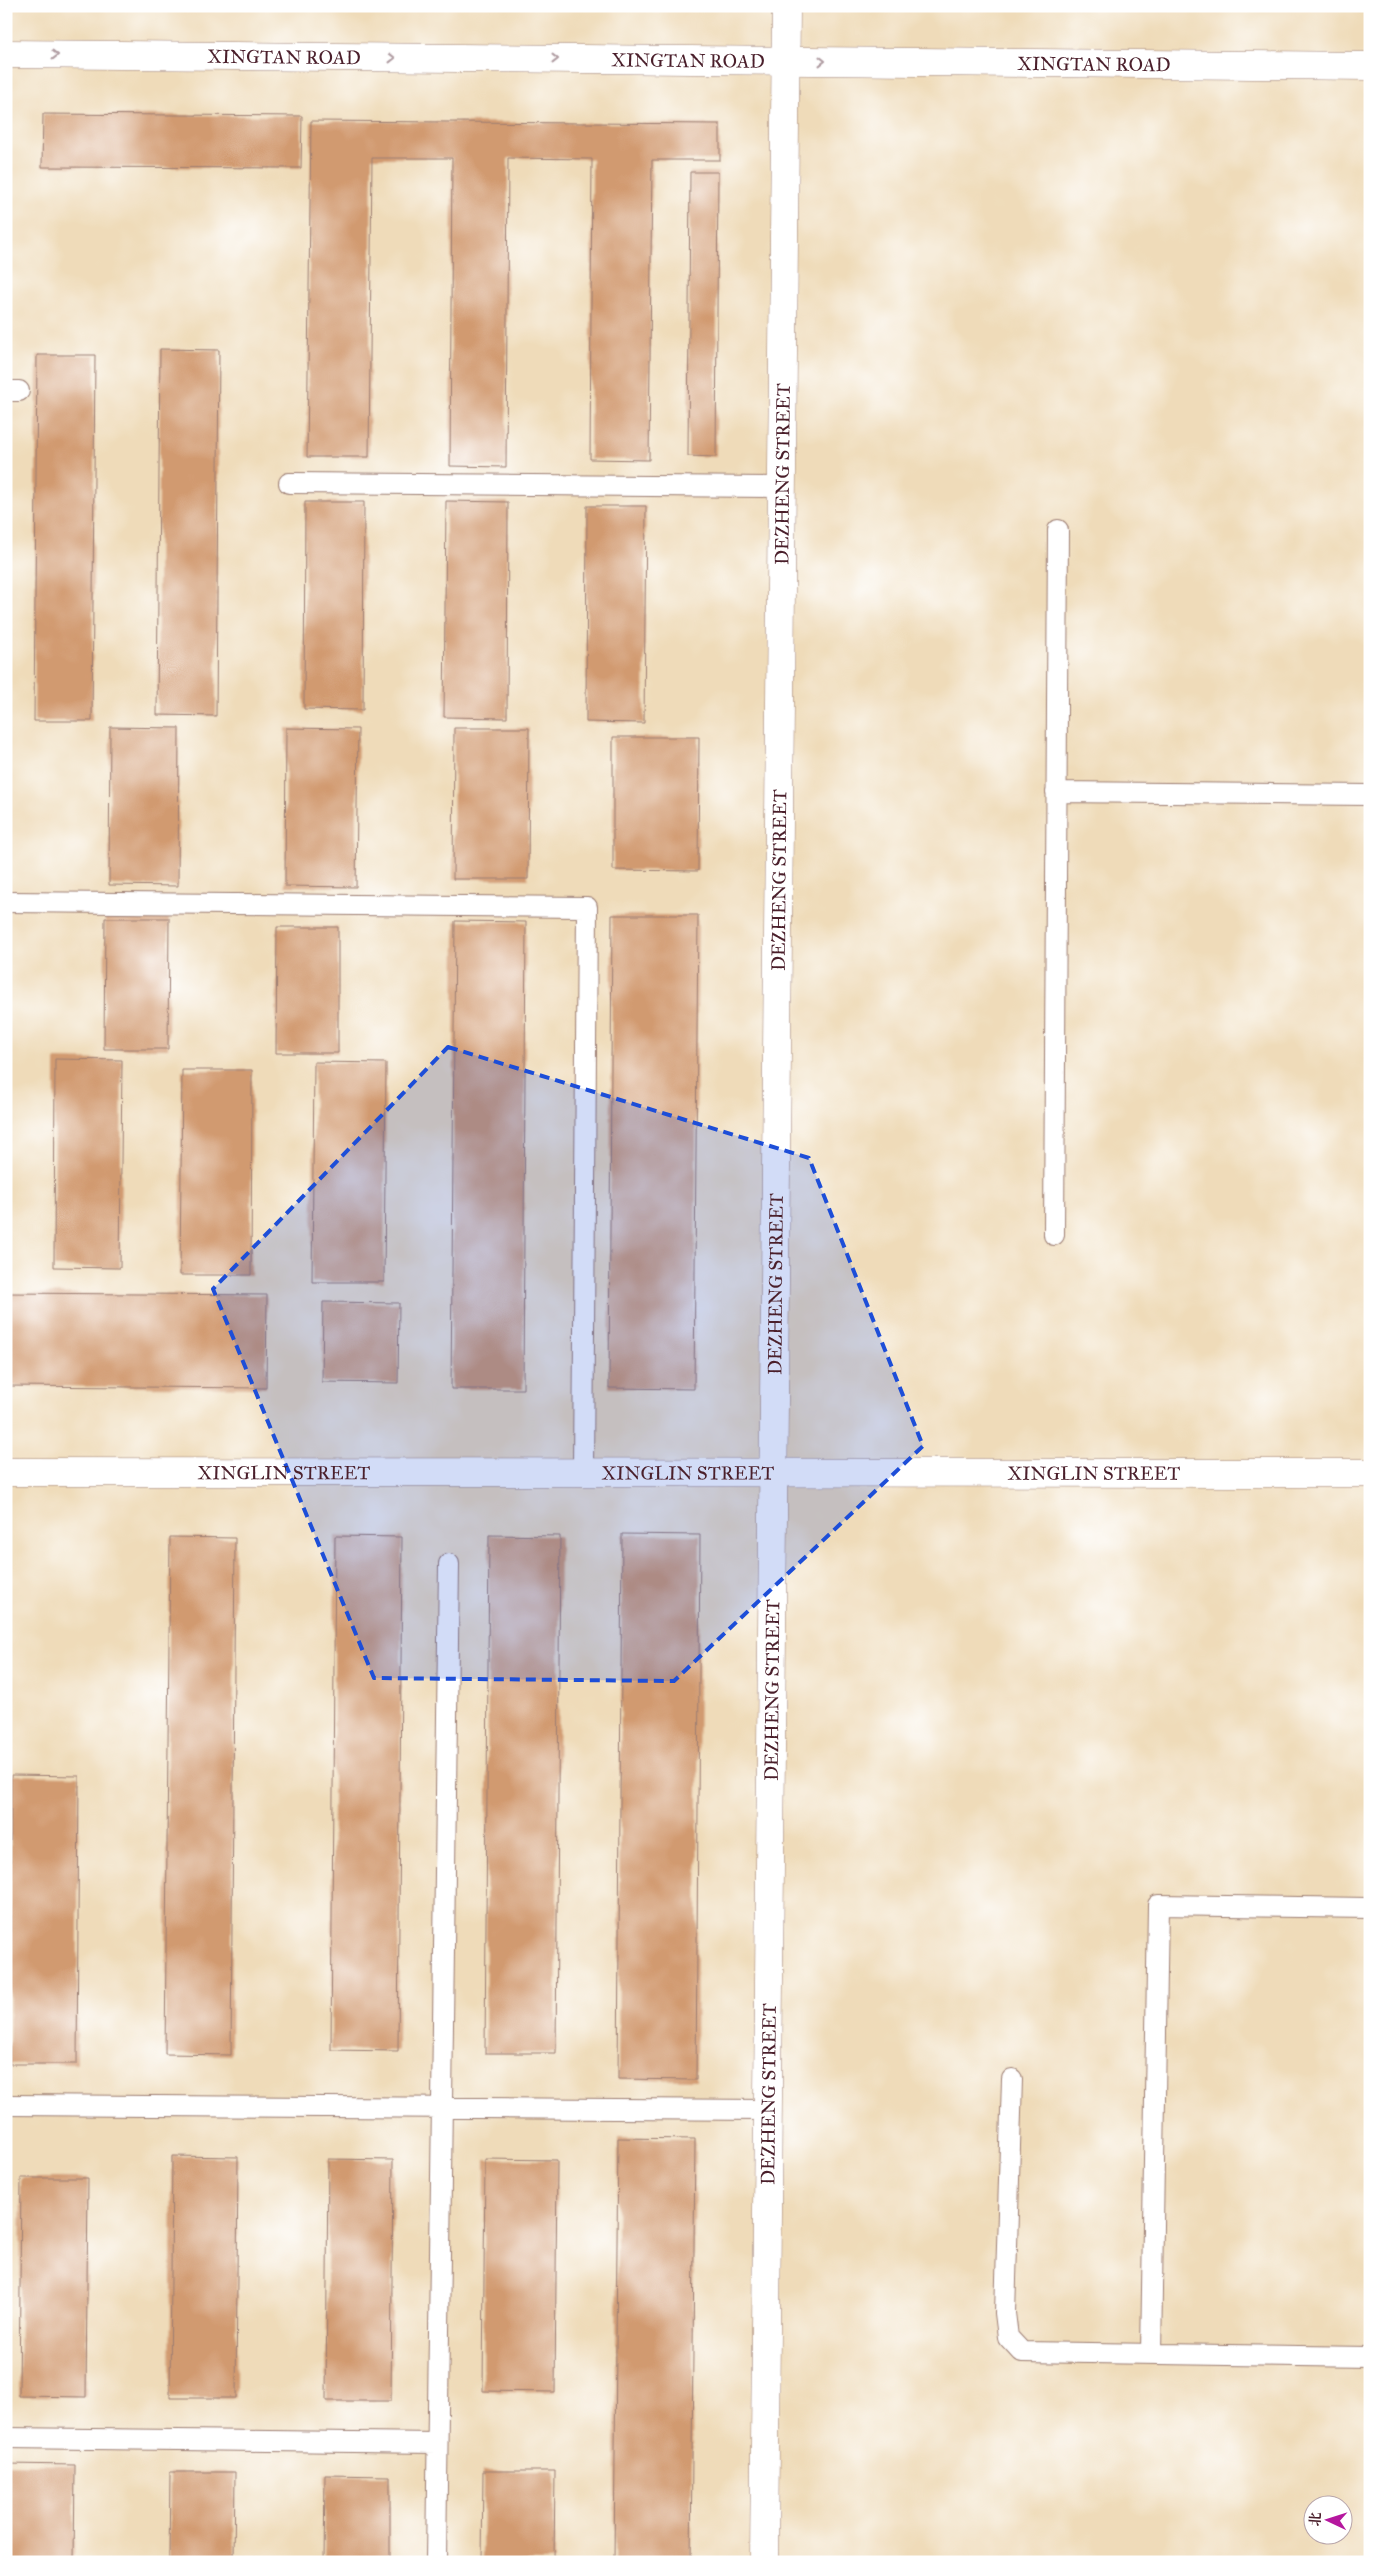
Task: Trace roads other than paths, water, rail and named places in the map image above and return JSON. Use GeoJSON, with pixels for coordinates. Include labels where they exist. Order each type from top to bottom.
{"type":"FeatureCollection","features":[{"type":"Feature","properties":{"kind":"street","name":"DEZHENG STREET"},"geometry":{"type":"LineString","coordinates":[[764,2562],[780,487],[786,6]]}},
{"type":"Feature","properties":{"kind":"street","name":"XINGTAN ROAD"},"geometry":{"type":"LineString","coordinates":[[6,54],[1370,66]]}},
{"type":"Feature","properties":{"kind":"street","name":"XINGLIN STREET"},"geometry":{"type":"LineString","coordinates":[[6,1472],[1370,1473]]}},
{"type":"Feature","properties":{"kind":"lane"},"geometry":{"type":"LineString","coordinates":[[289,483],[780,487]]}},
{"type":"Feature","properties":{"kind":"lane"},"geometry":{"type":"LineString","coordinates":[[1054,1234],[1058,530]]}},
{"type":"Feature","properties":{"kind":"lane"},"geometry":{"type":"LineString","coordinates":[[1056,792],[1370,794]]}},
{"type":"Feature","properties":{"kind":"lane"},"geometry":{"type":"LineString","coordinates":[[6,902],[588,907],[583,1472]]}},
{"type":"Feature","properties":{"kind":"lane"},"geometry":{"type":"LineString","coordinates":[[436,2562],[449,1564]]}},
{"type":"Feature","properties":{"kind":"lane"},"geometry":{"type":"LineString","coordinates":[[1151,2354],[1158,1905],[1370,1908]]}},
{"type":"Feature","properties":{"kind":"lane"},"geometry":{"type":"LineString","coordinates":[[1012,2079],[1005,2313],[1008,2337],[1022,2352],[1370,2357]]}},
{"type":"Feature","properties":{"kind":"lane"},"geometry":{"type":"LineString","coordinates":[[6,2105],[767,2110]]}},
{"type":"Feature","properties":{"kind":"lane"},"geometry":{"type":"LineString","coordinates":[[6,2438],[437,2443]]}}]}
